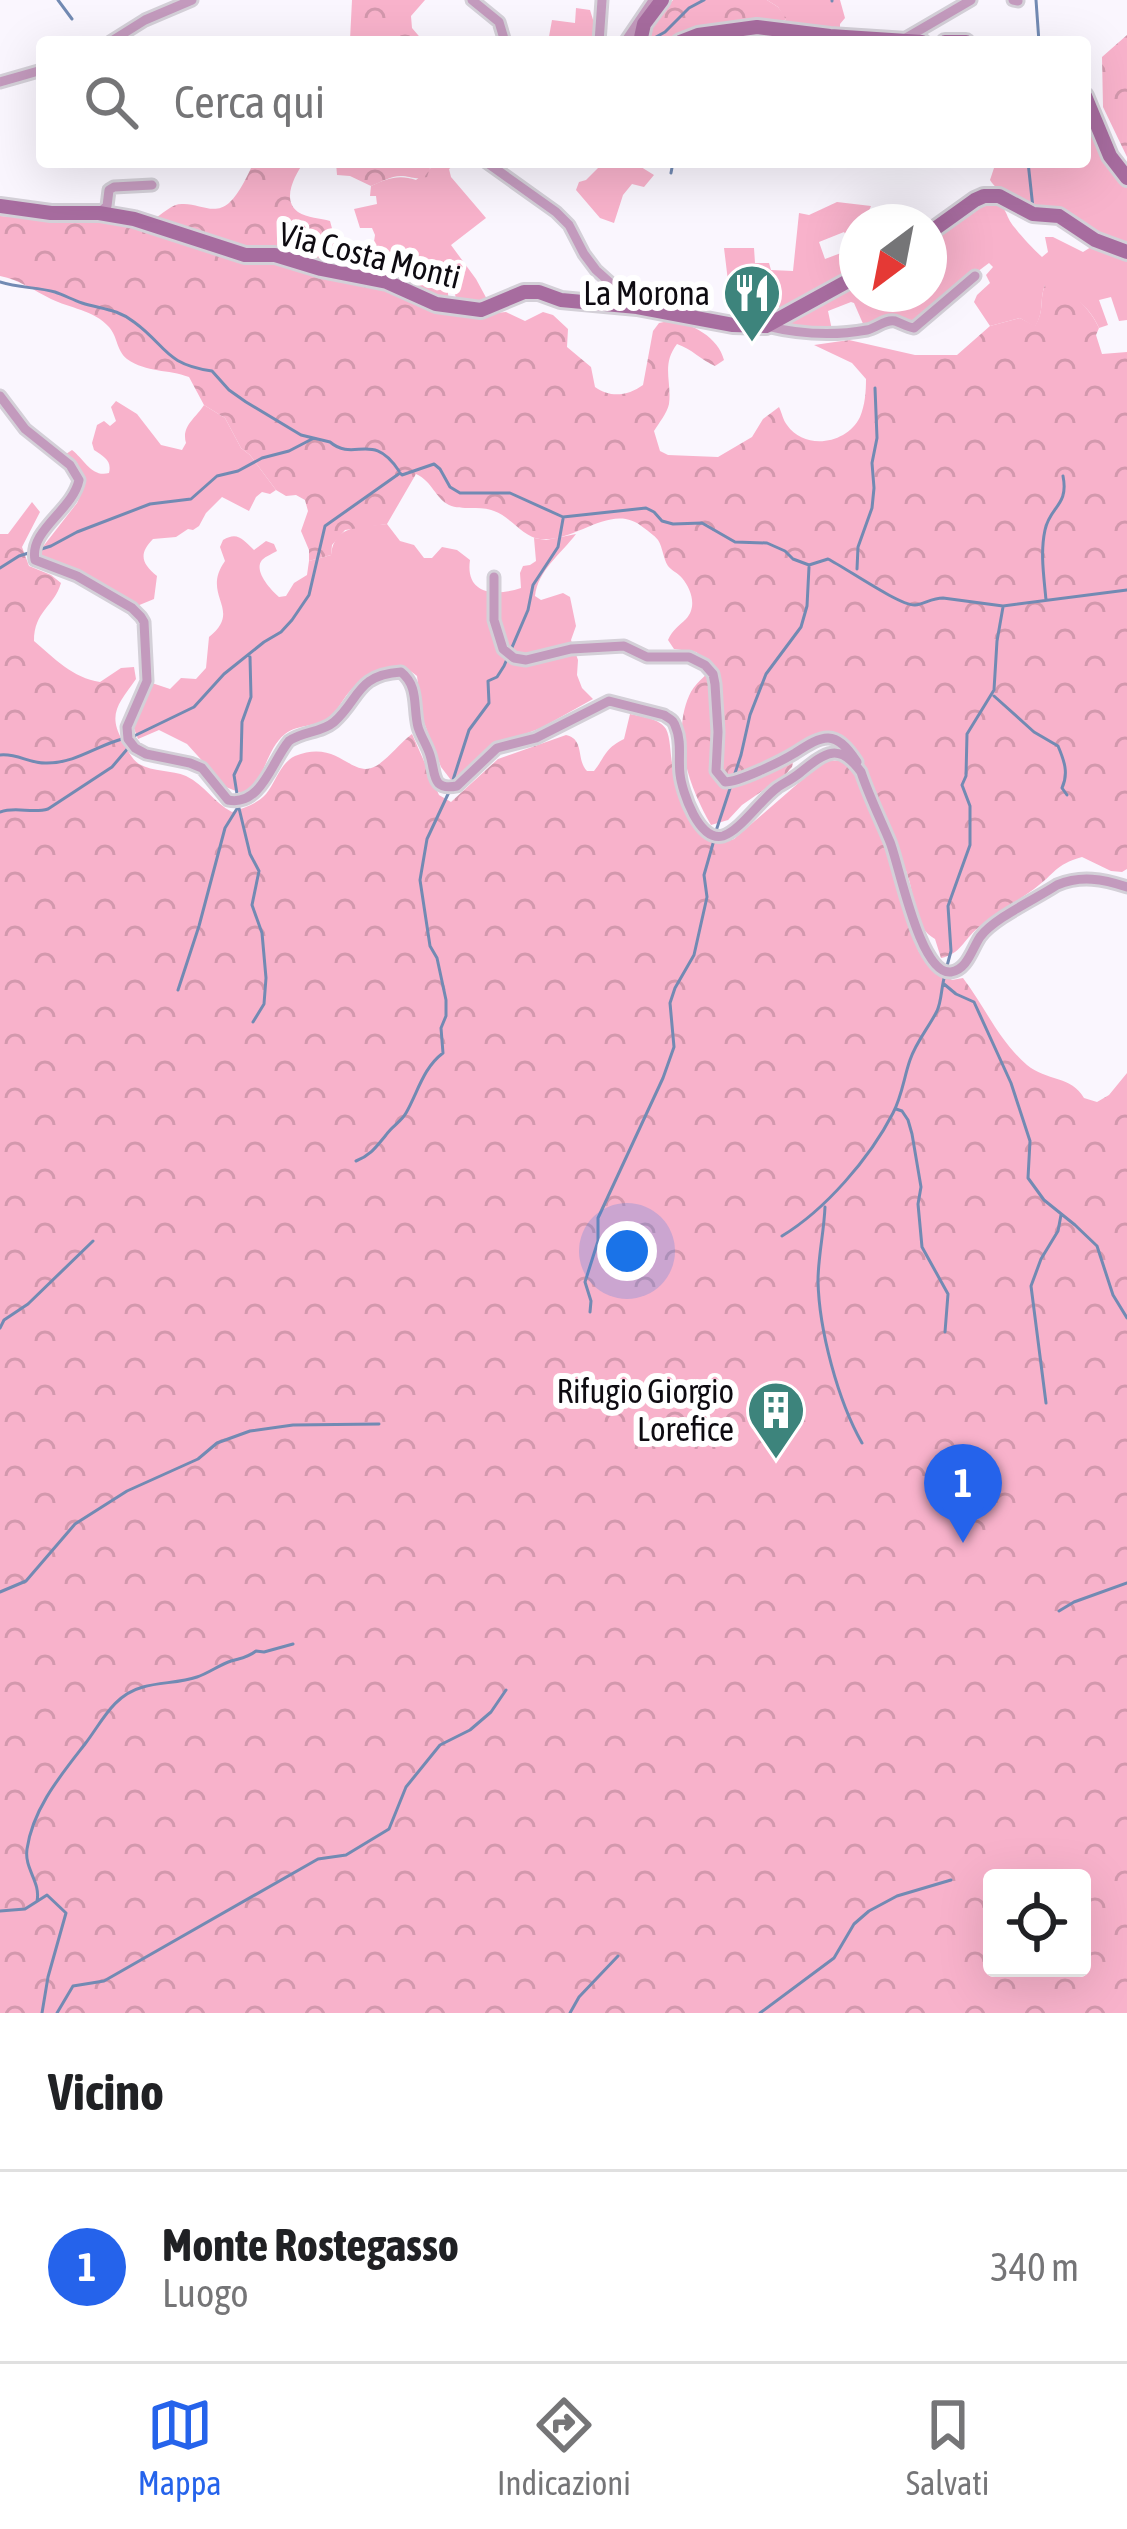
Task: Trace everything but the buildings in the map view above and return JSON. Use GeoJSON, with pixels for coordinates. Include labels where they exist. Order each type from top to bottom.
{"type":"FeatureCollection","features":[{"type":"Feature","properties":{"kind":"street"},"geometry":{"type":"LineString","coordinates":[[120,36],[192,0]]}},
{"type":"Feature","properties":{"kind":"street"},"geometry":{"type":"LineString","coordinates":[[599,36],[602,0]]}},
{"type":"Feature","properties":{"kind":"street"},"geometry":{"type":"LineString","coordinates":[[630,36],[658,0]]}},
{"type":"Feature","properties":{"kind":"street"},"geometry":{"type":"LineString","coordinates":[[641,36],[658,0]]}},
{"type":"Feature","properties":{"kind":"street"},"geometry":{"type":"LineString","coordinates":[[908,36],[971,0]]}},
{"type":"Feature","properties":{"kind":"street"},"geometry":{"type":"LineString","coordinates":[[475,2],[499,22],[503,36]]}},
{"type":"Feature","properties":{"kind":"street"},"geometry":{"type":"LineString","coordinates":[[695,36],[757,27],[830,36]]}},
{"type":"Feature","properties":{"kind":"street"},"geometry":{"type":"LineString","coordinates":[[0,82],[36,72]]}},
{"type":"Feature","properties":{"kind":"street"},"geometry":{"type":"LineString","coordinates":[[1091,110],[1110,156],[1127,178]]}},
{"type":"Feature","properties":{"kind":"street"},"geometry":{"type":"LineString","coordinates":[[494,168],[556,212],[596,270],[637,307]]}},
{"type":"Feature","properties":{"kind":"street"},"geometry":{"type":"LineString","coordinates":[[99,213],[114,187],[152,185]]}},
{"type":"Feature","properties":{"kind":"street"},"geometry":{"type":"LineString","coordinates":[[947,219],[975,200],[999,196],[1033,214],[1059,216],[1095,240],[1127,252]]}},
{"type":"Feature","properties":{"kind":"street","name":"Via Costa Monti"},"geometry":{"type":"LineString","coordinates":[[0,206],[134,219],[245,255],[275,255],[387,282],[436,304],[481,310],[524,292],[538,292],[734,325],[766,326]]}},
{"type":"Feature","properties":{"kind":"street"},"geometry":{"type":"LineString","coordinates":[[766,326],[791,332],[852,332],[893,321],[914,328],[975,276]]}},
{"type":"Feature","properties":{"kind":"street"},"geometry":{"type":"LineString","coordinates":[[766,326],[839,286]]}},
{"type":"Feature","properties":{"kind":"street"},"geometry":{"type":"LineString","coordinates":[[0,396],[25,429],[70,465],[79,480],[76,492],[35,544],[34,560],[77,576],[131,608],[144,622],[147,681],[127,727],[128,740],[146,754],[202,768],[228,800],[240,802],[251,796],[289,741],[334,722],[369,681],[400,672],[413,686],[417,724],[430,751],[435,777],[445,788],[457,787],[497,748],[536,738],[609,701],[664,715],[675,725],[682,786],[702,830],[711,836],[734,829],[779,786],[826,753],[842,754],[861,772]]}},
{"type":"Feature","properties":{"kind":"street"},"geometry":{"type":"LineString","coordinates":[[494,578],[494,620],[503,649],[514,658],[624,646],[647,657],[689,657],[705,665],[715,684],[716,771],[725,782],[736,782],[818,738],[836,740],[849,750],[892,845],[931,960],[943,971],[962,967],[993,923],[1067,880],[1088,878],[1127,887]]}},
{"type":"Feature","properties":{"kind":"green space"},"geometry":{"type":"Polygon","coordinates":[[[352,0],[425,0],[411,16],[419,36],[350,36],[352,0]]]}},
{"type":"Feature","properties":{"kind":"green space"},"geometry":{"type":"Polygon","coordinates":[[[673,0],[767,0],[787,19],[680,36],[651,36],[650,27],[673,0]]]}},
{"type":"Feature","properties":{"kind":"green space"},"geometry":{"type":"Polygon","coordinates":[[[767,0],[840,0],[845,18],[840,31],[793,28],[778,23],[786,20],[767,0]]]}},
{"type":"Feature","properties":{"kind":"green space"},"geometry":{"type":"Polygon","coordinates":[[[576,8],[590,10],[594,36],[549,36],[552,20],[575,23],[576,8]]]}},
{"type":"Feature","properties":{"kind":"green space"},"geometry":{"type":"Polygon","coordinates":[[[1127,35],[1127,157],[1103,107],[1102,57],[1127,35]]]}},
{"type":"Feature","properties":{"kind":"green space"},"geometry":{"type":"Polygon","coordinates":[[[1091,126],[1108,167],[1127,186],[1127,248],[1032,210],[990,180],[994,168],[1091,168],[1091,126]]]}},
{"type":"Feature","properties":{"kind":"green space"},"geometry":{"type":"Polygon","coordinates":[[[251,168],[300,168],[291,187],[293,207],[306,216],[330,221],[336,243],[358,251],[366,272],[242,250],[157,217],[178,204],[223,207],[237,194],[251,168]]]}},
{"type":"Feature","properties":{"kind":"green space"},"geometry":{"type":"Polygon","coordinates":[[[336,168],[430,168],[427,177],[395,177],[371,186],[337,175],[336,168]]]}},
{"type":"Feature","properties":{"kind":"green space"},"geometry":{"type":"Polygon","coordinates":[[[431,168],[450,168],[451,177],[486,218],[451,245],[489,303],[479,307],[457,302],[449,272],[425,272],[372,255],[375,235],[372,228],[360,228],[354,209],[377,204],[376,196],[370,196],[371,186],[393,178],[416,180],[431,168]]]}},
{"type":"Feature","properties":{"kind":"green space"},"geometry":{"type":"Polygon","coordinates":[[[598,168],[643,168],[654,175],[644,187],[632,184],[614,223],[600,218],[576,190],[598,168]]]}},
{"type":"Feature","properties":{"kind":"green space"},"geometry":{"type":"Polygon","coordinates":[[[990,199],[1004,208],[1011,223],[1042,257],[1048,252],[1045,237],[1083,252],[1096,244],[1127,256],[1127,320],[1119,321],[1111,297],[1099,300],[1108,325],[1099,328],[1077,300],[1045,285],[1035,327],[1020,318],[990,326],[974,302],[990,283],[986,275],[993,267],[989,263],[947,294],[947,224],[990,199]]]}},
{"type":"Feature","properties":{"kind":"green space"},"geometry":{"type":"Polygon","coordinates":[[[837,202],[854,204],[839,204],[839,234],[819,242],[825,259],[839,254],[839,282],[780,314],[779,307],[756,306],[761,292],[752,291],[752,275],[728,281],[724,248],[754,248],[755,263],[793,271],[799,213],[809,215],[837,202]]]}},
{"type":"Feature","properties":{"kind":"green space"},"geometry":{"type":"Polygon","coordinates":[[[0,216],[122,223],[244,261],[276,261],[368,280],[463,316],[506,312],[525,321],[543,312],[568,329],[567,347],[591,367],[595,387],[613,394],[643,385],[653,331],[659,323],[689,325],[715,343],[724,360],[715,366],[677,344],[672,352],[669,404],[654,431],[660,451],[668,455],[718,457],[752,437],[763,419],[779,407],[787,425],[804,439],[836,438],[860,417],[866,379],[852,363],[814,345],[849,340],[915,355],[957,355],[990,326],[1020,318],[1035,326],[1045,285],[1052,282],[1091,314],[1099,328],[1096,335],[1102,354],[1127,352],[1127,869],[1111,871],[1082,857],[1066,863],[941,958],[935,939],[919,921],[906,871],[862,760],[844,738],[832,733],[797,746],[785,775],[728,820],[711,825],[690,779],[682,728],[691,691],[713,666],[696,652],[674,649],[668,640],[689,614],[692,599],[653,535],[619,518],[540,539],[494,511],[449,505],[416,474],[387,524],[345,530],[332,545],[331,555],[309,561],[301,531],[308,511],[305,500],[276,490],[241,448],[225,418],[204,405],[189,377],[135,363],[123,355],[103,321],[0,276],[0,216]]]}},
{"type":"Feature","properties":{"kind":"green space"},"geometry":{"type":"Polygon","coordinates":[[[361,262],[392,263],[442,280],[449,302],[366,272],[361,262]]]}},
{"type":"Feature","properties":{"kind":"green space"},"geometry":{"type":"Polygon","coordinates":[[[839,290],[839,307],[828,311],[832,330],[778,326],[839,290]]]}},
{"type":"Feature","properties":{"kind":"green space"},"geometry":{"type":"Polygon","coordinates":[[[858,312],[924,312],[909,323],[864,326],[858,312]]]}},
{"type":"Feature","properties":{"kind":"green space"},"geometry":{"type":"Polygon","coordinates":[[[116,401],[137,414],[161,445],[182,450],[187,427],[204,405],[225,418],[241,448],[276,490],[262,492],[249,511],[222,497],[193,530],[153,539],[144,559],[157,576],[154,599],[137,606],[41,559],[38,553],[77,503],[85,485],[77,463],[66,454],[72,450],[93,470],[109,473],[108,462],[92,443],[97,425],[104,421],[110,426],[116,421],[111,407],[116,401]]]}},
{"type":"Feature","properties":{"kind":"green space"},"geometry":{"type":"Polygon","coordinates":[[[32,502],[40,512],[22,547],[29,566],[61,583],[37,623],[34,641],[90,680],[100,682],[121,668],[134,667],[136,679],[116,715],[118,731],[131,756],[144,767],[186,776],[232,812],[262,797],[295,756],[323,752],[367,769],[412,734],[439,795],[451,802],[498,759],[566,735],[576,741],[587,771],[594,771],[624,739],[630,714],[655,720],[666,729],[685,807],[699,830],[720,841],[734,839],[825,760],[845,761],[854,771],[886,844],[919,952],[927,962],[952,980],[963,978],[1000,1035],[1027,1065],[1073,1086],[1084,1098],[1097,1102],[1127,1073],[1127,2013],[0,2013],[0,534],[8,534],[32,502]]]}},
{"type":"Feature","properties":{"kind":"green space"},"geometry":{"type":"Polygon","coordinates":[[[387,524],[400,541],[414,545],[424,558],[432,558],[442,547],[457,550],[470,560],[477,586],[492,592],[521,588],[523,566],[536,561],[534,538],[576,534],[545,570],[535,596],[541,600],[563,593],[570,597],[577,675],[593,699],[541,728],[493,746],[451,780],[423,720],[417,676],[398,667],[361,680],[329,718],[285,734],[243,794],[226,787],[187,744],[159,730],[138,739],[133,726],[152,683],[170,689],[181,678],[196,679],[206,668],[209,637],[223,618],[217,584],[225,561],[220,547],[223,540],[236,537],[254,550],[266,541],[274,544],[277,551],[262,560],[260,569],[279,597],[307,575],[309,561],[331,555],[343,532],[387,524]]]}},
{"type":"Feature","properties":{"kind":"waterway"},"geometry":{"type":"LineString","coordinates":[[58,0],[72,19]]}},
{"type":"Feature","properties":{"kind":"waterway"},"geometry":{"type":"LineString","coordinates":[[658,36],[704,0]]}},
{"type":"Feature","properties":{"kind":"waterway"},"geometry":{"type":"LineString","coordinates":[[1036,0],[1039,36]]}},
{"type":"Feature","properties":{"kind":"waterway"},"geometry":{"type":"LineString","coordinates":[[671,173],[672,168]]}},
{"type":"Feature","properties":{"kind":"waterway"},"geometry":{"type":"LineString","coordinates":[[1029,168],[1033,208]]}},
{"type":"Feature","properties":{"kind":"waterway"},"geometry":{"type":"LineString","coordinates":[[0,282],[55,292],[122,314],[175,359],[212,371],[229,390],[301,435],[348,450],[372,449],[399,471]]}},
{"type":"Feature","properties":{"kind":"waterway"},"geometry":{"type":"LineString","coordinates":[[857,569],[874,488],[875,388]]}},
{"type":"Feature","properties":{"kind":"waterway"},"geometry":{"type":"LineString","coordinates":[[0,568],[150,504],[191,499],[217,476],[312,439]]}},
{"type":"Feature","properties":{"kind":"waterway"},"geometry":{"type":"LineString","coordinates":[[132,737],[194,707],[224,674],[292,620],[309,595],[325,526],[400,473],[434,464],[460,493],[510,493],[563,517],[646,508],[662,521],[702,523],[735,542],[767,543],[809,565],[828,559],[908,604],[943,598],[1003,606],[1127,590]]}},
{"type":"Feature","properties":{"kind":"waterway"},"geometry":{"type":"LineString","coordinates":[[1046,600],[1044,539],[1047,522],[1063,494],[1063,476]]}},
{"type":"Feature","properties":{"kind":"waterway"},"geometry":{"type":"LineString","coordinates":[[452,783],[469,730],[489,703],[488,681],[504,666],[528,610],[533,585],[558,547],[563,519]]}},
{"type":"Feature","properties":{"kind":"waterway"},"geometry":{"type":"LineString","coordinates":[[716,831],[766,674],[801,627],[809,567]]}},
{"type":"Feature","properties":{"kind":"waterway"},"geometry":{"type":"LineString","coordinates":[[947,966],[951,951],[948,906],[970,845],[970,806],[962,785],[967,734],[994,690],[1003,607]]}},
{"type":"Feature","properties":{"kind":"waterway"},"geometry":{"type":"LineString","coordinates":[[237,794],[234,775],[241,760],[242,722],[251,697],[250,657]]}},
{"type":"Feature","properties":{"kind":"waterway"},"geometry":{"type":"LineString","coordinates":[[994,696],[1034,732],[1058,746],[1064,761],[1062,788],[1067,795]]}},
{"type":"Feature","properties":{"kind":"waterway"},"geometry":{"type":"LineString","coordinates":[[0,755],[57,762],[122,739]]}},
{"type":"Feature","properties":{"kind":"waterway"},"geometry":{"type":"LineString","coordinates":[[0,812],[48,809],[112,767],[129,747]]}},
{"type":"Feature","properties":{"kind":"waterway"},"geometry":{"type":"LineString","coordinates":[[356,1161],[373,1150],[404,1116],[426,1073],[443,1053],[446,1000],[430,946],[420,880],[427,839],[449,792]]}},
{"type":"Feature","properties":{"kind":"waterway"},"geometry":{"type":"LineString","coordinates":[[238,804],[259,871],[252,905],[262,933],[266,978],[264,1004],[253,1022]]}},
{"type":"Feature","properties":{"kind":"waterway"},"geometry":{"type":"LineString","coordinates":[[178,990],[225,828],[238,807]]}},
{"type":"Feature","properties":{"kind":"waterway"},"geometry":{"type":"LineString","coordinates":[[590,1312],[585,1282],[598,1241],[598,1218],[674,1047],[670,1003],[694,955],[707,897],[704,875],[714,840]]}},
{"type":"Feature","properties":{"kind":"waterway"},"geometry":{"type":"LineString","coordinates":[[782,1236],[830,1198],[883,1130],[899,1100],[913,1053],[937,1011],[945,975]]}},
{"type":"Feature","properties":{"kind":"waterway"},"geometry":{"type":"LineString","coordinates":[[944,984],[974,1002],[1011,1083],[1030,1141],[1028,1178],[1044,1200],[1097,1246],[1113,1295],[1127,1318]]}},
{"type":"Feature","properties":{"kind":"waterway"},"geometry":{"type":"LineString","coordinates":[[896,1109],[908,1120],[912,1134],[921,1187],[922,1247],[948,1294],[945,1332]]}},
{"type":"Feature","properties":{"kind":"waterway"},"geometry":{"type":"LineString","coordinates":[[825,1207],[818,1281],[822,1321],[838,1386],[862,1443]]}},
{"type":"Feature","properties":{"kind":"waterway"},"geometry":{"type":"LineString","coordinates":[[1046,1403],[1031,1286],[1061,1215]]}},
{"type":"Feature","properties":{"kind":"waterway"},"geometry":{"type":"LineString","coordinates":[[0,1328],[93,1241]]}},
{"type":"Feature","properties":{"kind":"waterway"},"geometry":{"type":"LineString","coordinates":[[0,1592],[26,1581],[75,1524],[127,1491],[198,1459],[217,1443],[250,1431],[293,1425],[379,1424]]}},
{"type":"Feature","properties":{"kind":"waterway"},"geometry":{"type":"LineString","coordinates":[[1059,1611],[1127,1583]]}},
{"type":"Feature","properties":{"kind":"waterway"},"geometry":{"type":"LineString","coordinates":[[37,1901],[27,1856],[35,1820],[58,1780],[116,1703],[143,1687],[190,1679],[256,1651],[293,1644]]}},
{"type":"Feature","properties":{"kind":"waterway"},"geometry":{"type":"LineString","coordinates":[[57,2013],[73,1986],[104,1981],[318,1859],[346,1855],[389,1829],[406,1787],[440,1745],[470,1730],[506,1690]]}},
{"type":"Feature","properties":{"kind":"waterway"},"geometry":{"type":"LineString","coordinates":[[760,2013],[834,1958],[854,1924],[869,1911],[897,1896],[951,1880]]}},
{"type":"Feature","properties":{"kind":"waterway"},"geometry":{"type":"LineString","coordinates":[[0,1911],[25,1909],[47,1895],[66,1913],[42,2013]]}},
{"type":"Feature","properties":{"kind":"waterway"},"geometry":{"type":"LineString","coordinates":[[570,2013],[618,1956]]}},
{"type":"Feature","properties":{"kind":"place","name":"La Morona"},"geometry":{"type":"Point","coordinates":[752,344]}},
{"type":"Feature","properties":{"kind":"place","name":"Rifugio Giorgio Lorefice"},"geometry":{"type":"Point","coordinates":[776,1461]}},
{"type":"Feature","properties":{"kind":"place","name":"Monte Rostegasso"},"geometry":{"type":"Point","coordinates":[963,1543]}}]}
